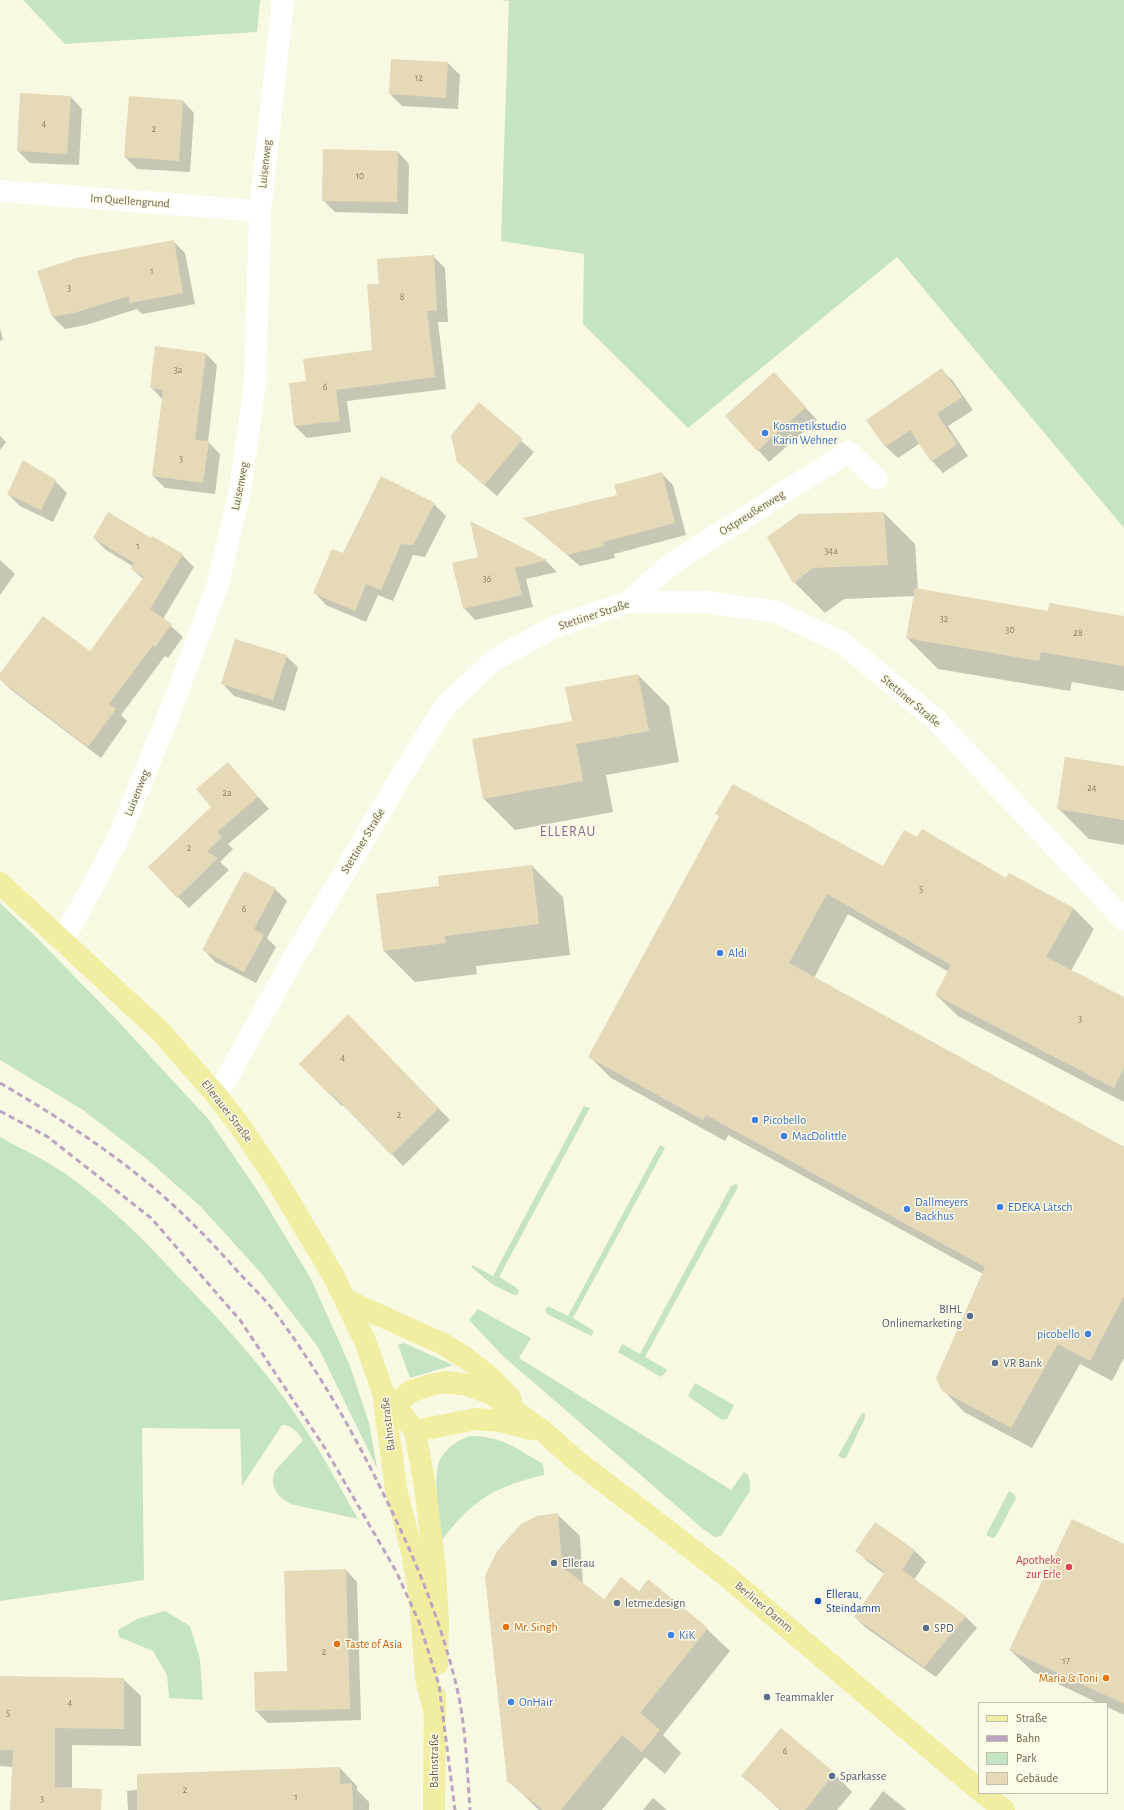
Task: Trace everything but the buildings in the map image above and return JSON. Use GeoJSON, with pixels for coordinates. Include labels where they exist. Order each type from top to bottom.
{"type":"FeatureCollection","features":[{"type":"Feature","properties":{"kind":"main road","name":"Ellerauer Straße"},"geometry":{"type":"LineString","coordinates":[[0,883],[161,1032],[217,1096],[238,1123],[274,1178],[333,1275],[365,1340],[389,1408]]}},
{"type":"Feature","properties":{"kind":"main road"},"geometry":{"type":"LineString","coordinates":[[346,1300],[444,1344],[466,1358],[490,1377],[544,1432]]}},
{"type":"Feature","properties":{"kind":"main road","name":"Berliner Damm"},"geometry":{"type":"LineString","coordinates":[[389,1408],[409,1392],[430,1385],[446,1382],[467,1385],[490,1393],[544,1432],[573,1458],[724,1574],[978,1789]]}},
{"type":"Feature","properties":{"kind":"main road","name":"Bahnstraße"},"geometry":{"type":"LineString","coordinates":[[389,1408],[414,1431],[425,1487],[435,1569],[438,1622],[434,1711],[434,1810]]}},
{"type":"Feature","properties":{"kind":"main road","name":"Bahnstraße"},"geometry":{"type":"LineString","coordinates":[[389,1408],[396,1489],[412,1552],[420,1596],[426,1678],[434,1711]]}},
{"type":"Feature","properties":{"kind":"main road","name":"Berliner Damm"},"geometry":{"type":"LineString","coordinates":[[414,1431],[476,1419],[501,1421],[544,1432]]}},
{"type":"Feature","properties":{"kind":"main road"},"geometry":{"type":"LineString","coordinates":[[984,1794],[1004,1810]]}},
{"type":"Feature","properties":{"kind":"street","name":"Luisenweg"},"geometry":{"type":"LineString","coordinates":[[63,940],[117,841],[173,704],[218,584],[243,478],[255,384],[260,211],[282,0]]}},
{"type":"Feature","properties":{"kind":"street","name":"Im Quellengrund"},"geometry":{"type":"LineString","coordinates":[[0,191],[260,211]]}},
{"type":"Feature","properties":{"kind":"street","name":"Ostpreußenweg"},"geometry":{"type":"LineString","coordinates":[[628,602],[671,564],[848,452],[877,480]]}},
{"type":"Feature","properties":{"kind":"street","name":"Stettiner Straße"},"geometry":{"type":"LineString","coordinates":[[217,1096],[292,961],[400,778],[446,705],[494,660],[554,627],[628,602],[707,602],[776,612],[841,642],[935,719],[1124,920]]}},
{"type":"Feature","properties":{"kind":"green space"},"geometry":{"type":"Polygon","coordinates":[[[23,0],[260,0],[257,32],[65,44],[23,0]]]}},
{"type":"Feature","properties":{"kind":"green space"},"geometry":{"type":"Polygon","coordinates":[[[501,0],[1124,0],[1124,528],[897,257],[688,428],[583,324],[584,254],[501,241],[509,1],[501,0]]]}},
{"type":"Feature","properties":{"kind":"green space"},"geometry":{"type":"Polygon","coordinates":[[[0,903],[37,938],[116,1019],[209,1120],[259,1193],[311,1279],[350,1366],[369,1423],[377,1468],[318,1347],[261,1273],[201,1207],[148,1160],[83,1110],[0,1060],[0,903]]]}},
{"type":"Feature","properties":{"kind":"green space"},"geometry":{"type":"Polygon","coordinates":[[[584,1106],[590,1108],[499,1277],[517,1288],[519,1292],[517,1295],[514,1295],[493,1285],[471,1267],[473,1265],[493,1276],[584,1106]]]}},
{"type":"Feature","properties":{"kind":"green space"},"geometry":{"type":"Polygon","coordinates":[[[0,1137],[42,1159],[66,1174],[98,1198],[156,1253],[218,1319],[252,1357],[283,1396],[323,1458],[358,1519],[291,1504],[282,1498],[276,1491],[273,1482],[275,1471],[303,1440],[297,1432],[289,1426],[282,1425],[242,1486],[240,1429],[142,1428],[144,1580],[0,1601],[0,1137]]]}},
{"type":"Feature","properties":{"kind":"green space"},"geometry":{"type":"Polygon","coordinates":[[[660,1145],[665,1148],[573,1318],[594,1331],[591,1336],[547,1314],[545,1310],[548,1306],[568,1316],[660,1145]]]}},
{"type":"Feature","properties":{"kind":"green space"},"geometry":{"type":"Polygon","coordinates":[[[736,1184],[738,1187],[645,1357],[666,1369],[667,1371],[661,1377],[618,1352],[622,1344],[640,1354],[731,1186],[736,1184]]]}},
{"type":"Feature","properties":{"kind":"green space"},"geometry":{"type":"Polygon","coordinates":[[[478,1309],[531,1338],[519,1358],[731,1490],[744,1472],[748,1474],[750,1491],[721,1536],[715,1537],[703,1529],[503,1356],[469,1320],[478,1309]]]}},
{"type":"Feature","properties":{"kind":"green space"},"geometry":{"type":"Polygon","coordinates":[[[404,1343],[453,1365],[410,1378],[398,1345],[404,1343]]]}},
{"type":"Feature","properties":{"kind":"green space"},"geometry":{"type":"Polygon","coordinates":[[[695,1383],[734,1405],[727,1419],[722,1420],[688,1396],[695,1383]]]}},
{"type":"Feature","properties":{"kind":"green space"},"geometry":{"type":"Polygon","coordinates":[[[862,1413],[865,1414],[865,1418],[846,1458],[838,1456],[862,1413]]]}},
{"type":"Feature","properties":{"kind":"green space"},"geometry":{"type":"Polygon","coordinates":[[[469,1436],[491,1438],[516,1448],[543,1464],[544,1475],[512,1484],[486,1497],[464,1515],[442,1540],[438,1511],[437,1469],[444,1453],[451,1446],[469,1436]]]}},
{"type":"Feature","properties":{"kind":"green space"},"geometry":{"type":"Polygon","coordinates":[[[1009,1491],[1014,1494],[1016,1498],[996,1536],[993,1538],[986,1535],[1009,1491]]]}},
{"type":"Feature","properties":{"kind":"green space"},"geometry":{"type":"Polygon","coordinates":[[[165,1611],[190,1626],[200,1659],[203,1700],[169,1698],[167,1675],[153,1651],[119,1637],[118,1630],[137,1619],[165,1611]]]}},
{"type":"Feature","properties":{"kind":"railway"},"geometry":{"type":"LineString","coordinates":[[0,1083],[88,1138],[131,1169],[171,1203],[206,1237],[270,1306],[315,1371],[341,1413],[375,1477],[422,1578],[441,1630],[456,1684],[462,1715],[466,1747],[470,1810]]}},
{"type":"Feature","properties":{"kind":"railway"},"geometry":{"type":"LineString","coordinates":[[0,1111],[48,1137],[151,1218],[240,1320],[323,1445],[396,1571],[419,1622],[439,1685],[455,1810]]}},
{"type":"Feature","properties":{"kind":"place","name":"Kosmetikstudio Karin Wehner"},"geometry":{"type":"Point","coordinates":[765,433]}},
{"type":"Feature","properties":{"kind":"place","name":"Aldi"},"geometry":{"type":"Point","coordinates":[720,953]}},
{"type":"Feature","properties":{"kind":"place","name":"Picobello"},"geometry":{"type":"Point","coordinates":[755,1120]}},
{"type":"Feature","properties":{"kind":"place","name":"MacDolittle"},"geometry":{"type":"Point","coordinates":[784,1136]}},
{"type":"Feature","properties":{"kind":"place","name":"EDEKA Lätsch"},"geometry":{"type":"Point","coordinates":[1000,1207]}},
{"type":"Feature","properties":{"kind":"place","name":"Dallmeyers Backhus"},"geometry":{"type":"Point","coordinates":[907,1209]}},
{"type":"Feature","properties":{"kind":"place","name":"BIHL Onlinemarketing"},"geometry":{"type":"Point","coordinates":[970,1316]}},
{"type":"Feature","properties":{"kind":"place","name":"picobello"},"geometry":{"type":"Point","coordinates":[1088,1334]}},
{"type":"Feature","properties":{"kind":"place","name":"VR Bank"},"geometry":{"type":"Point","coordinates":[995,1363]}},
{"type":"Feature","properties":{"kind":"place","name":"Ellerau"},"geometry":{"type":"Point","coordinates":[554,1563]}},
{"type":"Feature","properties":{"kind":"place","name":"Apotheke zur Erle"},"geometry":{"type":"Point","coordinates":[1069,1567]}},
{"type":"Feature","properties":{"kind":"place","name":"Ellerau, Steindamm"},"geometry":{"type":"Point","coordinates":[818,1601]}},
{"type":"Feature","properties":{"kind":"place","name":"letme.design"},"geometry":{"type":"Point","coordinates":[617,1603]}},
{"type":"Feature","properties":{"kind":"place","name":"Mr. Singh"},"geometry":{"type":"Point","coordinates":[506,1627]}},
{"type":"Feature","properties":{"kind":"place","name":"SPD"},"geometry":{"type":"Point","coordinates":[926,1628]}},
{"type":"Feature","properties":{"kind":"place","name":"KiK"},"geometry":{"type":"Point","coordinates":[671,1635]}},
{"type":"Feature","properties":{"kind":"place","name":"Taste of Asia"},"geometry":{"type":"Point","coordinates":[337,1644]}},
{"type":"Feature","properties":{"kind":"place","name":"Maria & Toni"},"geometry":{"type":"Point","coordinates":[1106,1678]}},
{"type":"Feature","properties":{"kind":"place","name":"Teammakler"},"geometry":{"type":"Point","coordinates":[767,1697]}},
{"type":"Feature","properties":{"kind":"place","name":"OnHair"},"geometry":{"type":"Point","coordinates":[511,1702]}},
{"type":"Feature","properties":{"kind":"place","name":"Sparkasse"},"geometry":{"type":"Point","coordinates":[832,1776]}},
{"type":"Feature","properties":{"kind":"district","name":"ELLERAU"},"geometry":{"type":"Point","coordinates":[568,832]}}]}
